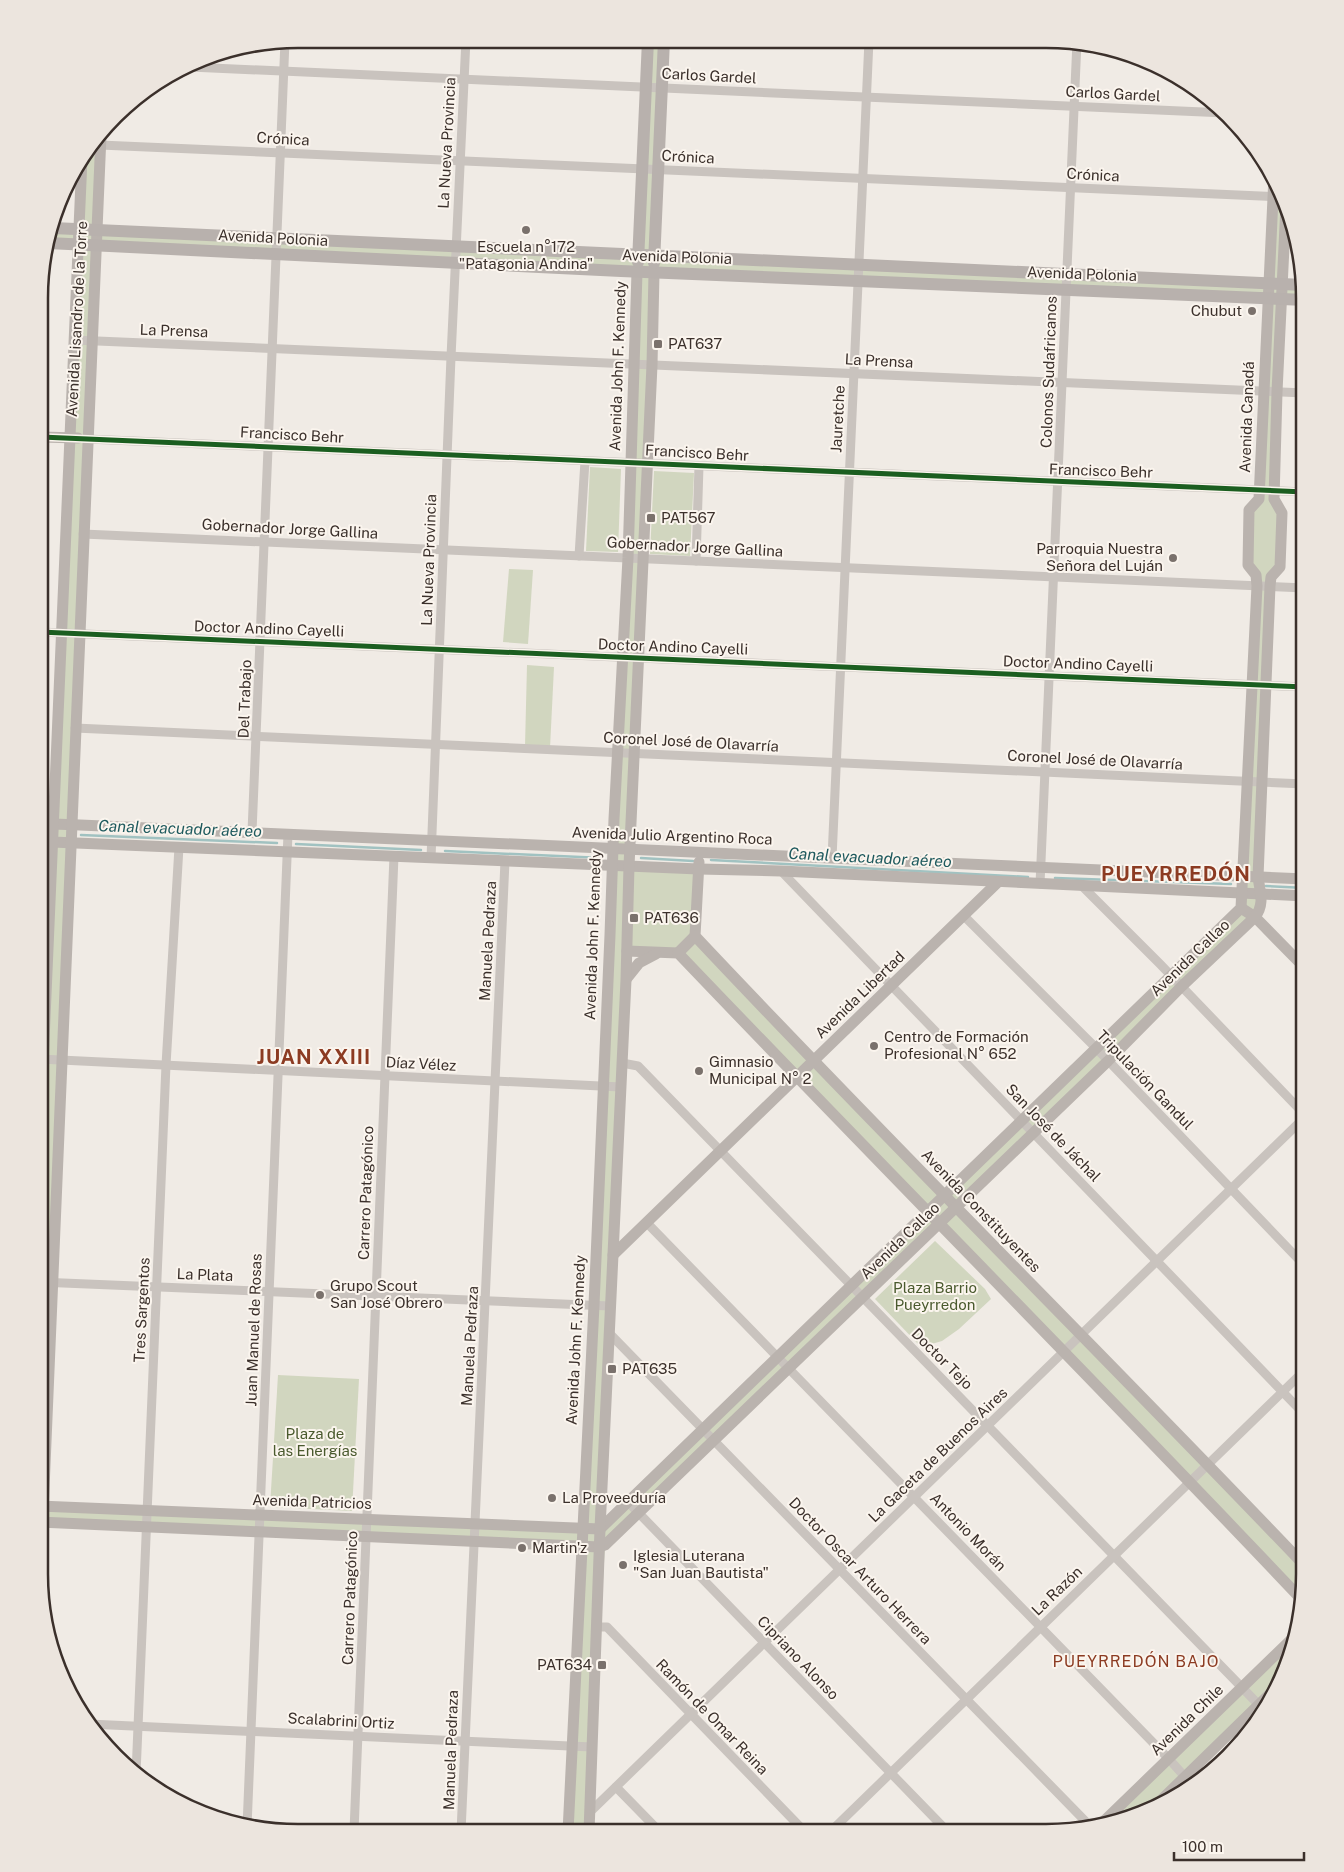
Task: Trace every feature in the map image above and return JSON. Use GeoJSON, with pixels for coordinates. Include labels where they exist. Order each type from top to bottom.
{"type":"FeatureCollection","features":[{"type":"Feature","properties":{"kind":"main road","name":"Avenida John F. Kennedy"},"geometry":{"type":"LineString","coordinates":[[568,1824],[584,1528],[610,934],[612,849],[628,558],[637,272],[648,48]]}},
{"type":"Feature","properties":{"kind":"main road"},"geometry":{"type":"LineString","coordinates":[[589,1824],[600,1529],[626,980],[629,866],[652,365],[654,256],[664,48]]}},
{"type":"Feature","properties":{"kind":"main road","name":"Avenida Lisandro de la Torre"},"geometry":{"type":"LineString","coordinates":[[48,1363],[96,230],[98,147]]}},
{"type":"Feature","properties":{"kind":"main road","name":"Avenida Lisandro de la Torre"},"geometry":{"type":"LineString","coordinates":[[48,889],[62,633],[81,171]]}},
{"type":"Feature","properties":{"kind":"main road","name":"Avenida Canadá"},"geometry":{"type":"LineString","coordinates":[[1242,893],[1257,586],[1256,575],[1248,565],[1249,510],[1259,499],[1267,299],[1277,203]]}},
{"type":"Feature","properties":{"kind":"main road","name":"Avenida Canadá"},"geometry":{"type":"LineString","coordinates":[[1260,894],[1258,877],[1270,586],[1271,577],[1280,567],[1282,513],[1274,499],[1285,224]]}},
{"type":"Feature","properties":{"kind":"main road","name":"Avenida Polonia"},"geometry":{"type":"LineString","coordinates":[[57,228],[1296,285]]}},
{"type":"Feature","properties":{"kind":"main road","name":"Avenida Polonia"},"geometry":{"type":"LineString","coordinates":[[53,243],[455,264],[1296,300]]}},
{"type":"Feature","properties":{"kind":"main road"},"geometry":{"type":"LineString","coordinates":[[48,437],[87,439]]}},
{"type":"Feature","properties":{"kind":"main road","name":"Avenida Julio Argentino Roca"},"geometry":{"type":"LineString","coordinates":[[48,821],[53,824],[71,825],[1296,879]]}},
{"type":"Feature","properties":{"kind":"main road","name":"Avenida Julio Argentino Roca"},"geometry":{"type":"LineString","coordinates":[[48,841],[612,866],[781,871],[1296,896]]}},
{"type":"Feature","properties":{"kind":"main road"},"geometry":{"type":"LineString","coordinates":[[678,953],[695,936],[700,853]]}},
{"type":"Feature","properties":{"kind":"main road","name":"Avenida Libertad"},"geometry":{"type":"LineString","coordinates":[[613,1255],[998,882]]}},
{"type":"Feature","properties":{"kind":"main road","name":"Avenida Callao"},"geometry":{"type":"LineString","coordinates":[[600,1529],[1241,908],[1242,893]]}},
{"type":"Feature","properties":{"kind":"main road"},"geometry":{"type":"LineString","coordinates":[[1255,917],[1260,911],[1262,903],[1260,894]]}},
{"type":"Feature","properties":{"kind":"main road"},"geometry":{"type":"LineString","coordinates":[[1241,908],[1255,917],[1296,959]]}},
{"type":"Feature","properties":{"kind":"main road","name":"Avenida Callao"},"geometry":{"type":"LineString","coordinates":[[600,1547],[609,1542],[789,1369],[1255,917]]}},
{"type":"Feature","properties":{"kind":"main road"},"geometry":{"type":"LineString","coordinates":[[610,934],[627,951],[678,953],[797,1078],[1065,1351],[1296,1593]]}},
{"type":"Feature","properties":{"kind":"main road","name":"Avenida Constituyentes"},"geometry":{"type":"LineString","coordinates":[[695,936],[956,1208],[1208,1464],[1296,1557]]}},
{"type":"Feature","properties":{"kind":"main road"},"geometry":{"type":"LineString","coordinates":[[626,980],[639,963],[661,952]]}},
{"type":"Feature","properties":{"kind":"main road","name":"Avenida Patricios"},"geometry":{"type":"LineString","coordinates":[[48,1506],[584,1528]]}},
{"type":"Feature","properties":{"kind":"main road","name":"Avenida Patricios"},"geometry":{"type":"LineString","coordinates":[[48,1522],[583,1546]]}},
{"type":"Feature","properties":{"kind":"main road"},"geometry":{"type":"LineString","coordinates":[[584,1528],[600,1529]]}},
{"type":"Feature","properties":{"kind":"main road"},"geometry":{"type":"LineString","coordinates":[[583,1546],[600,1547]]}},
{"type":"Feature","properties":{"kind":"main road","name":"Avenida Chile"},"geometry":{"type":"LineString","coordinates":[[1109,1817],[1286,1645]]}},
{"type":"Feature","properties":{"kind":"main road"},"geometry":{"type":"LineString","coordinates":[[1193,1777],[1259,1705]]}},
{"type":"Feature","properties":{"kind":"street","name":"Del Trabajo"},"geometry":{"type":"LineString","coordinates":[[252,832],[285,48]]}},
{"type":"Feature","properties":{"kind":"street","name":"La Nueva Provincia"},"geometry":{"type":"LineString","coordinates":[[430,858],[466,48]]}},
{"type":"Feature","properties":{"kind":"street","name":"Jauretche"},"geometry":{"type":"LineString","coordinates":[[832,858],[869,48]]}},
{"type":"Feature","properties":{"kind":"street","name":"Colonos Sudafricanos"},"geometry":{"type":"LineString","coordinates":[[1040,884],[1077,50]]}},
{"type":"Feature","properties":{"kind":"street","name":"Carlos Gardel"},"geometry":{"type":"LineString","coordinates":[[203,67],[1214,112]]}},
{"type":"Feature","properties":{"kind":"street","name":"Crónica"},"geometry":{"type":"LineString","coordinates":[[101,142],[460,161],[1275,197]]}},
{"type":"Feature","properties":{"kind":"street","name":"La Prensa"},"geometry":{"type":"LineString","coordinates":[[74,340],[1296,393]]}},
{"type":"Feature","properties":{"kind":"street","name":"Francisco Behr"},"geometry":{"type":"LineString","coordinates":[[87,439],[1296,492]]}},
{"type":"Feature","properties":{"kind":"street"},"geometry":{"type":"LineString","coordinates":[[580,556],[585,461]]}},
{"type":"Feature","properties":{"kind":"street"},"geometry":{"type":"LineString","coordinates":[[696,561],[699,466]]}},
{"type":"Feature","properties":{"kind":"street","name":"Gobernador Jorge Gallina"},"geometry":{"type":"LineString","coordinates":[[83,534],[1296,587]]}},
{"type":"Feature","properties":{"kind":"street","name":"Doctor Andino Cayelli"},"geometry":{"type":"LineString","coordinates":[[48,632],[1296,686]]}},
{"type":"Feature","properties":{"kind":"street","name":"Coronel José de Olavarría"},"geometry":{"type":"LineString","coordinates":[[75,728],[1296,784]]}},
{"type":"Feature","properties":{"kind":"street","name":"Juan Manuel de Rosas"},"geometry":{"type":"LineString","coordinates":[[247,1820],[288,834]]}},
{"type":"Feature","properties":{"kind":"street","name":"Tres Sargentos"},"geometry":{"type":"LineString","coordinates":[[136,1766],[166,1065],[179,847]]}},
{"type":"Feature","properties":{"kind":"street","name":"Carrero Patagónico"},"geometry":{"type":"LineString","coordinates":[[354,1824],[394,856]]}},
{"type":"Feature","properties":{"kind":"street","name":"Manuela Pedraza"},"geometry":{"type":"LineString","coordinates":[[461,1824],[505,861]]}},
{"type":"Feature","properties":{"kind":"street","name":"San José de Jáchal"},"geometry":{"type":"LineString","coordinates":[[781,871],[1296,1406]]}},
{"type":"Feature","properties":{"kind":"street"},"geometry":{"type":"LineString","coordinates":[[1082,886],[1182,986],[1296,1106]]}},
{"type":"Feature","properties":{"kind":"street","name":"Tripulación Gandul"},"geometry":{"type":"LineString","coordinates":[[964,916],[1108,1061],[1296,1257]]}},
{"type":"Feature","properties":{"kind":"street","name":"Díaz Vélez"},"geometry":{"type":"LineString","coordinates":[[48,1059],[621,1087]]}},
{"type":"Feature","properties":{"kind":"street","name":"Doctor Tejo"},"geometry":{"type":"LineString","coordinates":[[622,1063],[638,1066],[1259,1705]]}},
{"type":"Feature","properties":{"kind":"street","name":"La Gaceta de Buenos Aires"},"geometry":{"type":"LineString","coordinates":[[590,1812],[1296,1125]]}},
{"type":"Feature","properties":{"kind":"street","name":"Antonio Morán"},"geometry":{"type":"LineString","coordinates":[[647,1223],[1188,1780]]}},
{"type":"Feature","properties":{"kind":"street","name":"La Plata"},"geometry":{"type":"LineString","coordinates":[[48,1282],[610,1306]]}},
{"type":"Feature","properties":{"kind":"street","name":"Doctor Oscar Arturo Herrera"},"geometry":{"type":"LineString","coordinates":[[609,1333],[1085,1821]]}},
{"type":"Feature","properties":{"kind":"street","name":"La Razón"},"geometry":{"type":"LineString","coordinates":[[838,1824],[1296,1379]]}},
{"type":"Feature","properties":{"kind":"street","name":"Cipriano Alonso"},"geometry":{"type":"LineString","coordinates":[[628,1502],[940,1824]]}},
{"type":"Feature","properties":{"kind":"street","name":"Ramón de Omar Reina"},"geometry":{"type":"LineString","coordinates":[[597,1627],[607,1627],[797,1824]]}},
{"type":"Feature","properties":{"kind":"street","name":"Scalabrini Ortiz"},"geometry":{"type":"LineString","coordinates":[[97,1724],[592,1747]]}},
{"type":"Feature","properties":{"kind":"street"},"geometry":{"type":"LineString","coordinates":[[616,1787],[652,1824]]}},
{"type":"Feature","properties":{"kind":"green space"},"geometry":{"type":"Polygon","coordinates":[[[648,48],[664,48],[655,256],[1268,284],[1277,202],[1285,224],[1282,284],[1296,285],[1296,300],[1282,299],[1275,491],[1282,513],[1280,567],[1271,577],[1262,903],[956,1208],[1296,1557],[1296,1593],[940,1223],[605,1545],[589,1824],[568,1824],[583,1546],[48,1522],[48,1506],[584,1528],[637,272],[95,246],[48,1385],[48,947],[78,245],[53,243],[58,228],[79,229],[81,171],[101,143],[96,230],[638,255],[648,48]],[[654,273],[629,866],[699,869],[695,936],[945,1196],[1241,908],[1257,586],[1248,565],[1249,510],[1259,499],[1267,299],[654,273]],[[628,951],[600,1528],[928,1212],[677,953],[628,951]]]}},
{"type":"Feature","properties":{"kind":"green space"},"geometry":{"type":"Polygon","coordinates":[[[590,467],[621,469],[618,552],[586,551],[590,467]]]}},
{"type":"Feature","properties":{"kind":"green space"},"geometry":{"type":"Polygon","coordinates":[[[654,471],[694,473],[690,556],[650,554],[654,471]]]}},
{"type":"Feature","properties":{"kind":"green space"},"geometry":{"type":"Polygon","coordinates":[[[509,569],[533,570],[528,644],[503,642],[509,569]]]}},
{"type":"Feature","properties":{"kind":"green space"},"geometry":{"type":"Polygon","coordinates":[[[527,665],[554,667],[550,748],[525,746],[527,665]]]}},
{"type":"Feature","properties":{"kind":"green space","name":"Plaza Barrio Pueyrredon"},"geometry":{"type":"Polygon","coordinates":[[[935,1241],[985,1289],[991,1299],[959,1329],[942,1341],[921,1347],[875,1299],[935,1241]]]}},
{"type":"Feature","properties":{"kind":"green space","name":"Plaza de las Energías"},"geometry":{"type":"Polygon","coordinates":[[[278,1375],[359,1379],[352,1511],[270,1507],[278,1375]]]}},
{"type":"Feature","properties":{"kind":"green space"},"geometry":{"type":"Polygon","coordinates":[[[1286,1644],[1271,1685],[1262,1702],[1169,1793],[1127,1811],[1109,1817],[1286,1644]]]}},
{"type":"Feature","properties":{"kind":"waterway","name":"Canal evacuador aéreo"},"geometry":{"type":"LineString","coordinates":[[81,835],[277,843]]}},
{"type":"Feature","properties":{"kind":"waterway","name":"Canal evacuador aéreo"},"geometry":{"type":"LineString","coordinates":[[296,844],[421,850]]}},
{"type":"Feature","properties":{"kind":"waterway","name":"Canal evacuador aéreo"},"geometry":{"type":"LineString","coordinates":[[445,851],[603,858]]}},
{"type":"Feature","properties":{"kind":"waterway","name":"Canal evacuador aéreo"},"geometry":{"type":"LineString","coordinates":[[641,858],[693,861]]}},
{"type":"Feature","properties":{"kind":"waterway","name":"Canal evacuador aéreo"},"geometry":{"type":"LineString","coordinates":[[711,860],[1028,877]]}},
{"type":"Feature","properties":{"kind":"waterway","name":"Canal evacuador aéreo"},"geometry":{"type":"LineString","coordinates":[[1055,878],[1231,884]]}},
{"type":"Feature","properties":{"kind":"waterway","name":"Canal evacuador aéreo"},"geometry":{"type":"LineString","coordinates":[[1266,886],[1296,888]]}},
{"type":"Feature","properties":{"kind":"cycle path"},"geometry":{"type":"LineString","coordinates":[[48,437],[1296,492]]}},
{"type":"Feature","properties":{"kind":"cycle path"},"geometry":{"type":"LineString","coordinates":[[48,632],[1296,687]]}},
{"type":"Feature","properties":{"kind":"place","name":"Escuela n°172 \"Patagonia Andina\""},"geometry":{"type":"Point","coordinates":[526,230]}},
{"type":"Feature","properties":{"kind":"place","name":"Chubut"},"geometry":{"type":"Point","coordinates":[1252,311]}},
{"type":"Feature","properties":{"kind":"place","name":"PAT637"},"geometry":{"type":"Point","coordinates":[658,344]}},
{"type":"Feature","properties":{"kind":"place","name":"PAT567"},"geometry":{"type":"Point","coordinates":[651,518]}},
{"type":"Feature","properties":{"kind":"place","name":"Parroquia Nuestra Señora del Luján"},"geometry":{"type":"Point","coordinates":[1173,558]}},
{"type":"Feature","properties":{"kind":"place","name":"PAT636"},"geometry":{"type":"Point","coordinates":[634,918]}},
{"type":"Feature","properties":{"kind":"place","name":"Centro de Formación Profesional N° 652"},"geometry":{"type":"Point","coordinates":[874,1046]}},
{"type":"Feature","properties":{"kind":"place","name":"Gimnasio Municipal N° 2"},"geometry":{"type":"Point","coordinates":[699,1071]}},
{"type":"Feature","properties":{"kind":"place","name":"Grupo Scout San José Obrero"},"geometry":{"type":"Point","coordinates":[320,1295]}},
{"type":"Feature","properties":{"kind":"place","name":"PAT635"},"geometry":{"type":"Point","coordinates":[612,1369]}},
{"type":"Feature","properties":{"kind":"place","name":"La Proveeduría"},"geometry":{"type":"Point","coordinates":[552,1498]}},
{"type":"Feature","properties":{"kind":"place","name":"Martin'z"},"geometry":{"type":"Point","coordinates":[522,1548]}},
{"type":"Feature","properties":{"kind":"place","name":"Iglesia Luterana \"San Juan Bautista\""},"geometry":{"type":"Point","coordinates":[623,1565]}},
{"type":"Feature","properties":{"kind":"place","name":"PAT634"},"geometry":{"type":"Point","coordinates":[602,1665]}},
{"type":"Feature","properties":{"kind":"district","name":"PUEYRREDÓN"},"geometry":{"type":"Point","coordinates":[1176,874]}},
{"type":"Feature","properties":{"kind":"district","name":"JUAN XXIII"},"geometry":{"type":"Point","coordinates":[314,1057]}},
{"type":"Feature","properties":{"kind":"district","name":"PUEYRREDÓN BAJO"},"geometry":{"type":"Point","coordinates":[1136,1661]}}]}
